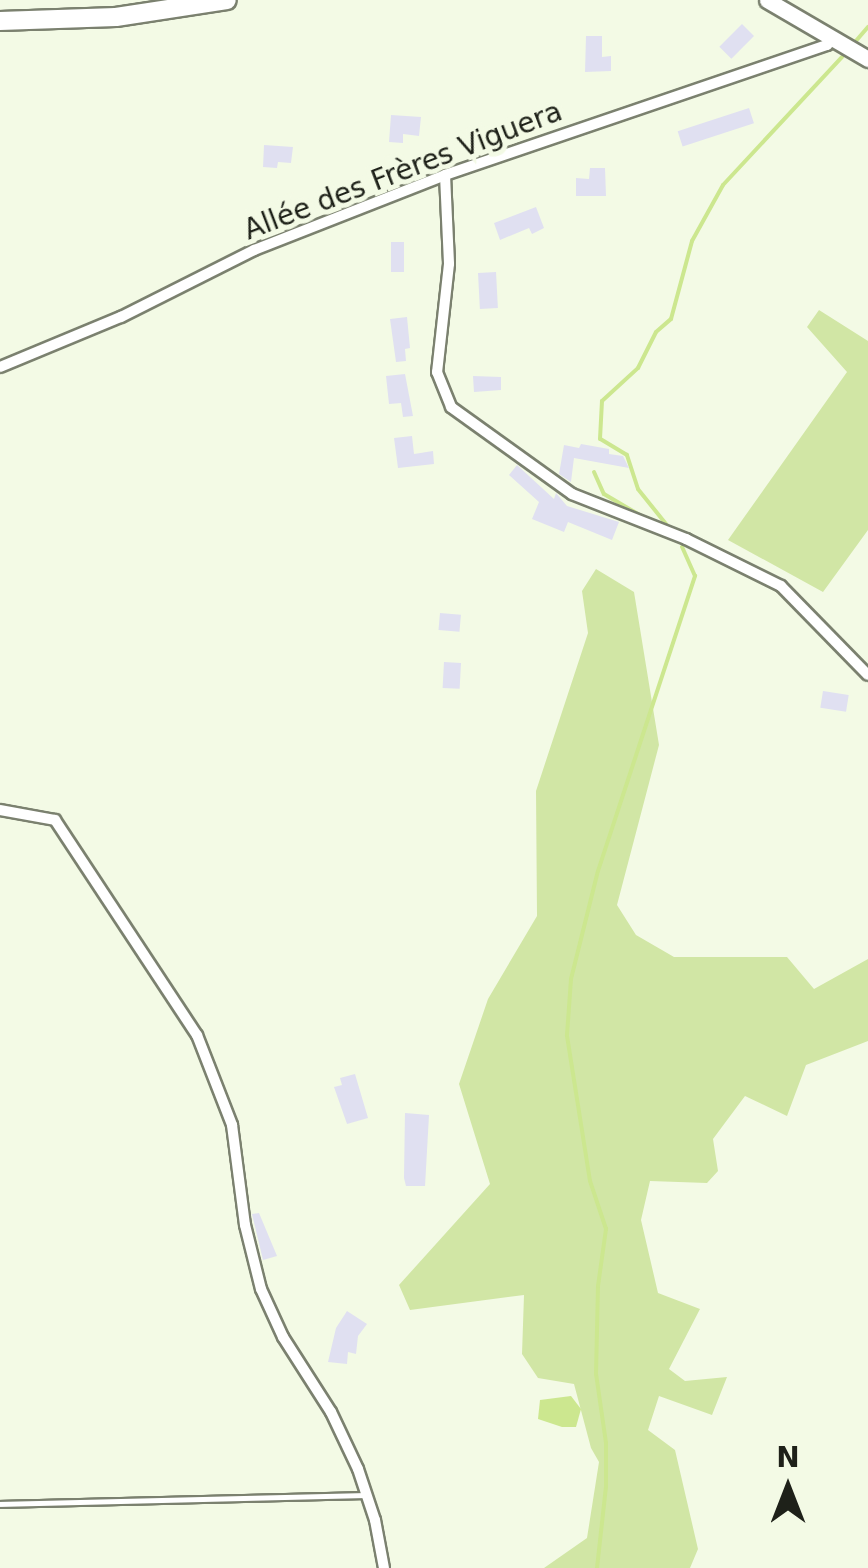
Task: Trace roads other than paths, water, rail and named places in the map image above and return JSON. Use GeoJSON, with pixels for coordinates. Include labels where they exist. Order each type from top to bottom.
{"type":"FeatureCollection","features":[{"type":"Feature","properties":{"kind":"main road"},"geometry":{"type":"LineString","coordinates":[[0,21],[116,16],[227,0]]}},
{"type":"Feature","properties":{"kind":"street"},"geometry":{"type":"LineString","coordinates":[[767,0],[868,59]]}},
{"type":"Feature","properties":{"kind":"street","name":"Allée des Frères Viguera"},"geometry":{"type":"LineString","coordinates":[[0,367],[121,318],[254,250],[445,175],[827,45],[830,39]]}},
{"type":"Feature","properties":{"kind":"street"},"geometry":{"type":"LineString","coordinates":[[445,175],[449,264],[438,372],[451,408],[572,494],[686,539],[781,586],[868,676]]}},
{"type":"Feature","properties":{"kind":"street"},"geometry":{"type":"LineString","coordinates":[[0,810],[55,820],[197,1035],[232,1125],[245,1225],[261,1289],[282,1337],[331,1412],[367,1495],[384,1568]]}},
{"type":"Feature","properties":{"kind":"lane"},"geometry":{"type":"LineString","coordinates":[[0,1504],[367,1495]]}},
{"type":"Feature","properties":{"kind":"waterway"},"geometry":{"type":"LineString","coordinates":[[855,42],[868,27]]}},
{"type":"Feature","properties":{"kind":"waterway"},"geometry":{"type":"LineString","coordinates":[[670,529],[638,489],[627,455],[600,439],[602,401],[638,368],[656,332],[671,319],[692,241],[723,185],[842,57]]}},
{"type":"Feature","properties":{"kind":"waterway"},"geometry":{"type":"LineString","coordinates":[[594,472],[604,494],[643,517]]}},
{"type":"Feature","properties":{"kind":"waterway"},"geometry":{"type":"LineString","coordinates":[[597,1568],[606,1487],[606,1443],[596,1374],[598,1286],[606,1229],[590,1181],[567,1035],[571,979],[598,871],[695,576],[682,547]]}}]}
